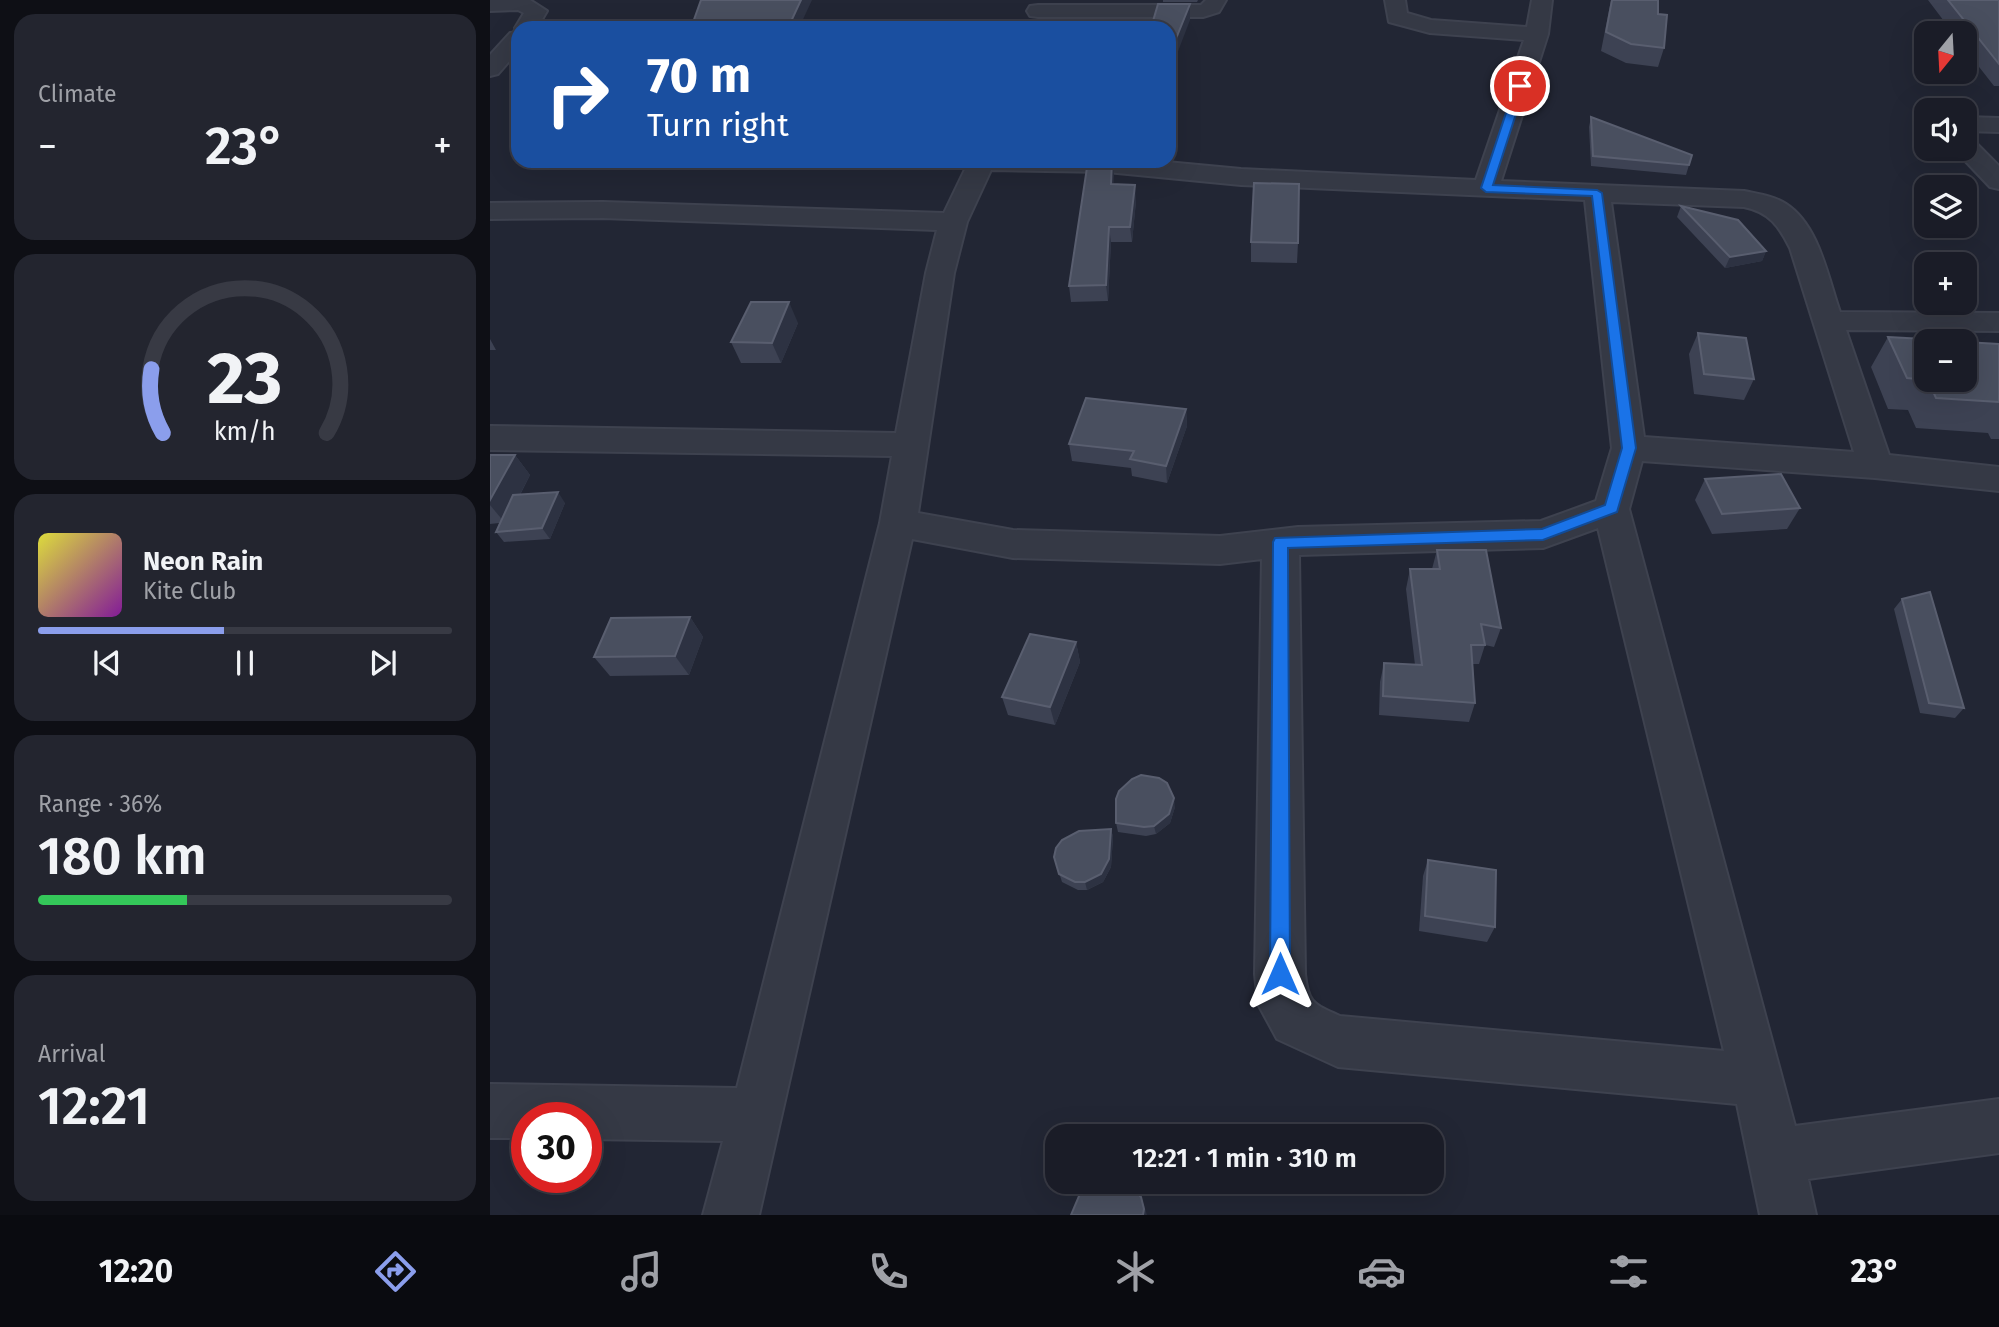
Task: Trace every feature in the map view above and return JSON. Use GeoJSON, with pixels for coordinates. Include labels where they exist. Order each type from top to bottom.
{"type":"FeatureCollection","features":[{"type":"Feature","properties":{"kind":"street"},"geometry":{"type":"LineString","coordinates":[[1038,13],[1203,11],[1212,8],[1216,0]]}},
{"type":"Feature","properties":{"kind":"street"},"geometry":{"type":"LineString","coordinates":[[1395,0],[1397,17],[1421,25],[1537,34]]}},
{"type":"Feature","properties":{"kind":"street"},"geometry":{"type":"LineString","coordinates":[[1486,188],[1537,34],[1542,0]]}},
{"type":"Feature","properties":{"kind":"street"},"geometry":{"type":"LineString","coordinates":[[490,5],[530,6],[536,10],[530,21]]}},
{"type":"Feature","properties":{"kind":"street"},"geometry":{"type":"LineString","coordinates":[[490,69],[511,47]]}},
{"type":"Feature","properties":{"kind":"street"},"geometry":{"type":"LineString","coordinates":[[1977,124],[1999,125]]}},
{"type":"Feature","properties":{"kind":"street"},"geometry":{"type":"LineString","coordinates":[[1977,158],[1999,181]]}},
{"type":"Feature","properties":{"kind":"street"},"geometry":{"type":"LineString","coordinates":[[731,1215],[898,523],[940,273],[953,222],[979,168]]}},
{"type":"Feature","properties":{"kind":"street"},"geometry":{"type":"LineString","coordinates":[[1148,168],[1241,177],[1744,200],[1775,207],[1789,221],[1804,248],[1875,466]]}},
{"type":"Feature","properties":{"kind":"street"},"geometry":{"type":"LineString","coordinates":[[1597,193],[1629,448],[1611,509],[1776,1155],[1788,1215]]}},
{"type":"Feature","properties":{"kind":"street"},"geometry":{"type":"LineString","coordinates":[[490,211],[603,210],[953,222]]}},
{"type":"Feature","properties":{"kind":"street"},"geometry":{"type":"LineString","coordinates":[[1828,321],[1999,322]]}},
{"type":"Feature","properties":{"kind":"street"},"geometry":{"type":"LineString","coordinates":[[490,438],[911,445]]}},
{"type":"Feature","properties":{"kind":"street"},"geometry":{"type":"LineString","coordinates":[[1629,448],[1875,466],[1999,479]]}},
{"type":"Feature","properties":{"kind":"street"},"geometry":{"type":"LineString","coordinates":[[898,523],[1013,544],[1220,550],[1281,542],[1543,534],[1611,509]]}},
{"type":"Feature","properties":{"kind":"street"},"geometry":{"type":"LineString","coordinates":[[1281,542],[1280,974],[1283,1004],[1295,1021],[1338,1041],[1757,1080]]}},
{"type":"Feature","properties":{"kind":"street"},"geometry":{"type":"LineString","coordinates":[[490,1111],[757,1115]]}},
{"type":"Feature","properties":{"kind":"street"},"geometry":{"type":"LineString","coordinates":[[1776,1155],[1842,1149],[1999,1126]]}},
{"type":"Feature","properties":{"kind":"building"},"geometry":{"type":"Polygon","coordinates":[[[701,0],[801,0],[791,21],[694,21],[701,0]]]}},
{"type":"Feature","properties":{"kind":"building"},"geometry":{"type":"Polygon","coordinates":[[[1612,0],[1658,0],[1658,14],[1667,15],[1664,48],[1631,44],[1606,32],[1612,0]]]}},
{"type":"Feature","properties":{"kind":"building"},"geometry":{"type":"Polygon","coordinates":[[[1948,0],[1999,0],[1999,64],[1978,38],[1978,21],[1965,21],[1948,0]]]}},
{"type":"Feature","properties":{"kind":"building"},"geometry":{"type":"Polygon","coordinates":[[[1158,4],[1190,4],[1176,39],[1176,21],[1153,21],[1158,4]]]}},
{"type":"Feature","properties":{"kind":"building"},"geometry":{"type":"Polygon","coordinates":[[[1591,117],[1692,155],[1689,165],[1593,156],[1591,117]]]}},
{"type":"Feature","properties":{"kind":"building"},"geometry":{"type":"Polygon","coordinates":[[[1087,168],[1112,168],[1111,184],[1135,185],[1130,227],[1109,227],[1106,285],[1069,286],[1087,168]]]}},
{"type":"Feature","properties":{"kind":"building"},"geometry":{"type":"Polygon","coordinates":[[[1254,183],[1299,184],[1298,243],[1251,242],[1254,183]]]}},
{"type":"Feature","properties":{"kind":"building"},"geometry":{"type":"Polygon","coordinates":[[[1681,206],[1738,220],[1766,251],[1730,257],[1681,206]]]}},
{"type":"Feature","properties":{"kind":"building"},"geometry":{"type":"Polygon","coordinates":[[[751,302],[789,302],[772,343],[731,342],[751,302]]]}},
{"type":"Feature","properties":{"kind":"building"},"geometry":{"type":"Polygon","coordinates":[[[1698,333],[1746,338],[1754,379],[1704,374],[1698,333]]]}},
{"type":"Feature","properties":{"kind":"building"},"geometry":{"type":"Polygon","coordinates":[[[1888,337],[1914,338],[1914,379],[1907,378],[1888,337]]]}},
{"type":"Feature","properties":{"kind":"building"},"geometry":{"type":"Polygon","coordinates":[[[1977,343],[1999,344],[1999,402],[1936,398],[1933,392],[1977,392],[1977,343]]]}},
{"type":"Feature","properties":{"kind":"building"},"geometry":{"type":"Polygon","coordinates":[[[1086,398],[1186,409],[1166,466],[1130,459],[1134,451],[1069,444],[1086,398]]]}},
{"type":"Feature","properties":{"kind":"building"},"geometry":{"type":"Polygon","coordinates":[[[490,455],[515,455],[490,500],[490,455]]]}},
{"type":"Feature","properties":{"kind":"building"},"geometry":{"type":"Polygon","coordinates":[[[1781,474],[1800,508],[1722,514],[1705,479],[1781,474]]]}},
{"type":"Feature","properties":{"kind":"building"},"geometry":{"type":"Polygon","coordinates":[[[558,492],[542,528],[496,532],[513,495],[558,492]]]}},
{"type":"Feature","properties":{"kind":"building"},"geometry":{"type":"Polygon","coordinates":[[[1437,550],[1486,550],[1501,628],[1481,624],[1485,645],[1471,645],[1475,703],[1383,696],[1384,663],[1422,665],[1410,569],[1440,569],[1437,550]]]}},
{"type":"Feature","properties":{"kind":"building"},"geometry":{"type":"Polygon","coordinates":[[[1930,592],[1964,708],[1929,703],[1902,599],[1930,592]]]}},
{"type":"Feature","properties":{"kind":"building"},"geometry":{"type":"Polygon","coordinates":[[[690,617],[675,656],[594,657],[611,618],[690,617]]]}},
{"type":"Feature","properties":{"kind":"building"},"geometry":{"type":"Polygon","coordinates":[[[1030,634],[1076,642],[1050,707],[1002,697],[1030,634]]]}},
{"type":"Feature","properties":{"kind":"building"},"geometry":{"type":"Polygon","coordinates":[[[1141,775],[1159,778],[1167,783],[1174,798],[1169,814],[1154,826],[1116,823],[1116,799],[1119,791],[1141,775]]]}},
{"type":"Feature","properties":{"kind":"building"},"geometry":{"type":"Polygon","coordinates":[[[1111,829],[1109,859],[1101,874],[1085,882],[1075,882],[1059,874],[1054,857],[1062,840],[1079,831],[1111,829]]]}},
{"type":"Feature","properties":{"kind":"building"},"geometry":{"type":"Polygon","coordinates":[[[1428,860],[1496,870],[1495,927],[1425,916],[1428,860]]]}},
{"type":"Feature","properties":{"kind":"building"},"geometry":{"type":"Polygon","coordinates":[[[1080,1194],[1139,1194],[1144,1209],[1143,1215],[1071,1215],[1080,1194]]]}},
{"type":"Feature","properties":{"kind":"route"},"geometry":{"type":"LineString","coordinates":[[1280,974],[1281,542],[1543,534],[1611,509],[1629,448],[1597,193],[1486,188],[1520,86]]}}]}
